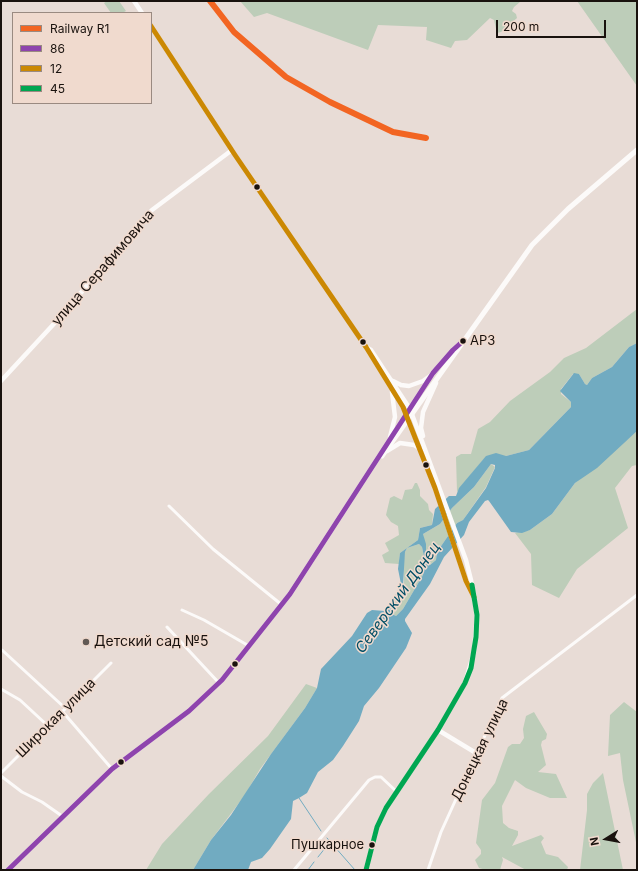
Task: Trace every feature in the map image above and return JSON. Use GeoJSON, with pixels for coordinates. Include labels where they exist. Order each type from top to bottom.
{"type":"FeatureCollection","features":[{"type":"Feature","properties":{"kind":"main road"},"geometry":{"type":"LineString","coordinates":[[134,1],[141,12]]}},
{"type":"Feature","properties":{"kind":"main road"},"geometry":{"type":"LineString","coordinates":[[152,28],[232,150],[366,347],[391,388],[410,412]]}},
{"type":"Feature","properties":{"kind":"main road","name":"улица Серафимовича"},"geometry":{"type":"LineString","coordinates":[[1,381],[63,314],[152,210],[232,150]]}},
{"type":"Feature","properties":{"kind":"main road"},"geometry":{"type":"LineString","coordinates":[[8,870],[112,769],[189,711],[219,683],[282,605],[375,464],[390,438],[457,353],[463,341],[532,245],[568,209],[637,150]]}},
{"type":"Feature","properties":{"kind":"main road"},"geometry":{"type":"LineString","coordinates":[[375,464],[387,451],[409,420],[410,412],[433,373],[452,350],[463,341]]}},
{"type":"Feature","properties":{"kind":"main road"},"geometry":{"type":"LineString","coordinates":[[366,347],[372,350],[410,412],[463,561],[466,581],[474,596],[477,615],[476,637],[471,668],[458,697],[438,730],[386,808],[377,827],[366,870]]}},
{"type":"Feature","properties":{"kind":"main road"},"geometry":{"type":"LineString","coordinates":[[391,379],[401,385],[409,386],[423,381],[433,373]]}},
{"type":"Feature","properties":{"kind":"main road"},"geometry":{"type":"LineString","coordinates":[[423,449],[421,428],[423,412],[437,380]]}},
{"type":"Feature","properties":{"kind":"main road"},"geometry":{"type":"LineString","coordinates":[[390,438],[395,417],[391,388]]}},
{"type":"Feature","properties":{"kind":"main road"},"geometry":{"type":"LineString","coordinates":[[409,420],[423,449]]}},
{"type":"Feature","properties":{"kind":"main road"},"geometry":{"type":"LineString","coordinates":[[387,451],[395,446],[406,443],[423,449]]}},
{"type":"Feature","properties":{"kind":"main road"},"geometry":{"type":"LineString","coordinates":[[438,730],[476,753]]}},
{"type":"Feature","properties":{"kind":"street"},"geometry":{"type":"LineString","coordinates":[[169,506],[213,549],[282,605]]}},
{"type":"Feature","properties":{"kind":"street","name":"Донецкая улица"},"geometry":{"type":"LineString","coordinates":[[428,870],[441,832],[502,698],[637,595]]}},
{"type":"Feature","properties":{"kind":"street"},"geometry":{"type":"LineString","coordinates":[[182,610],[204,620],[249,647]]}},
{"type":"Feature","properties":{"kind":"street"},"geometry":{"type":"LineString","coordinates":[[167,627],[219,683]]}},
{"type":"Feature","properties":{"kind":"street"},"geometry":{"type":"LineString","coordinates":[[2,650],[65,708]]}},
{"type":"Feature","properties":{"kind":"street","name":"Широкая улица"},"geometry":{"type":"LineString","coordinates":[[1,775],[62,711],[111,663]]}},
{"type":"Feature","properties":{"kind":"street"},"geometry":{"type":"LineString","coordinates":[[1,689],[20,700],[48,726]]}},
{"type":"Feature","properties":{"kind":"street"},"geometry":{"type":"LineString","coordinates":[[62,711],[112,769]]}},
{"type":"Feature","properties":{"kind":"street"},"geometry":{"type":"LineString","coordinates":[[1,775],[22,792],[42,802],[62,816]]}},
{"type":"Feature","properties":{"kind":"street"},"geometry":{"type":"LineString","coordinates":[[294,870],[369,780],[381,777],[397,792]]}},
{"type":"Feature","properties":{"kind":"green space"},"geometry":{"type":"Polygon","coordinates":[[[107,1],[119,1],[126,11],[110,12],[104,3],[107,1]]]}},
{"type":"Feature","properties":{"kind":"green space"},"geometry":{"type":"Polygon","coordinates":[[[240,1],[520,2],[512,11],[516,14],[517,18],[501,32],[497,33],[494,20],[490,18],[467,40],[455,41],[451,48],[426,40],[427,27],[378,25],[368,50],[267,13],[254,17],[240,1]]]}},
{"type":"Feature","properties":{"kind":"green space"},"geometry":{"type":"Polygon","coordinates":[[[577,1],[637,1],[637,86],[577,1]]]}},
{"type":"Feature","properties":{"kind":"green space"},"geometry":{"type":"Polygon","coordinates":[[[637,309],[637,343],[629,347],[612,367],[592,378],[587,385],[579,374],[573,374],[561,389],[561,394],[571,402],[571,407],[529,450],[483,460],[457,492],[456,457],[461,454],[471,454],[478,429],[490,422],[510,401],[550,372],[564,358],[586,348],[637,309]]]}},
{"type":"Feature","properties":{"kind":"green space"},"geometry":{"type":"Polygon","coordinates":[[[637,431],[637,465],[632,466],[615,488],[628,528],[577,569],[559,598],[532,585],[531,554],[515,533],[530,530],[552,514],[575,483],[637,431]]]}},
{"type":"Feature","properties":{"kind":"green space"},"geometry":{"type":"Polygon","coordinates":[[[491,464],[495,467],[486,487],[463,520],[457,523],[437,552],[436,560],[430,565],[426,553],[423,534],[440,524],[452,508],[474,487],[491,464]]]}},
{"type":"Feature","properties":{"kind":"green space"},"geometry":{"type":"Polygon","coordinates":[[[415,483],[417,483],[420,490],[420,496],[428,504],[429,510],[433,514],[432,525],[420,528],[418,540],[400,553],[399,564],[385,563],[382,555],[389,551],[385,543],[399,535],[398,526],[391,522],[386,515],[390,498],[394,496],[402,500],[405,490],[412,489],[415,483]]]}},
{"type":"Feature","properties":{"kind":"green space"},"geometry":{"type":"Polygon","coordinates":[[[419,544],[422,547],[425,561],[423,575],[403,609],[396,616],[390,613],[404,582],[403,564],[405,552],[407,548],[419,544]]]}},
{"type":"Feature","properties":{"kind":"green space"},"geometry":{"type":"Polygon","coordinates":[[[306,684],[317,688],[305,708],[260,769],[245,795],[211,840],[193,870],[146,870],[162,844],[209,794],[268,736],[306,684]]]}},
{"type":"Feature","properties":{"kind":"green space"},"geometry":{"type":"Polygon","coordinates":[[[624,702],[637,712],[637,847],[623,780],[620,753],[608,756],[610,715],[624,702]]]}},
{"type":"Feature","properties":{"kind":"green space"},"geometry":{"type":"Polygon","coordinates":[[[534,712],[547,734],[546,739],[542,741],[541,745],[546,765],[538,772],[556,774],[567,798],[550,798],[526,788],[515,780],[502,806],[503,823],[509,828],[518,831],[518,835],[512,846],[541,835],[544,838],[541,842],[546,854],[558,857],[568,867],[567,870],[526,870],[502,857],[503,860],[500,870],[486,870],[479,868],[475,860],[481,854],[481,850],[476,843],[482,800],[495,783],[508,747],[512,744],[520,744],[524,738],[523,729],[526,716],[534,712]]]}},
{"type":"Feature","properties":{"kind":"green space"},"geometry":{"type":"Polygon","coordinates":[[[603,773],[623,870],[580,870],[587,810],[587,794],[593,783],[603,773]]]}},
{"type":"Feature","properties":{"kind":"water"},"geometry":{"type":"Polygon","coordinates":[[[637,343],[637,431],[597,468],[575,483],[552,514],[530,530],[522,533],[511,532],[489,501],[485,501],[469,522],[464,535],[444,557],[430,584],[405,619],[412,633],[406,648],[379,688],[364,706],[359,721],[333,760],[318,772],[307,793],[293,801],[291,819],[270,849],[262,858],[251,862],[248,870],[193,870],[211,840],[231,815],[271,754],[305,708],[317,688],[321,669],[352,636],[367,613],[372,610],[385,611],[390,606],[401,584],[398,569],[400,553],[418,540],[420,528],[432,525],[435,509],[449,496],[456,496],[459,488],[486,456],[496,453],[506,456],[529,450],[571,407],[571,402],[560,391],[574,373],[579,374],[587,385],[592,378],[612,367],[629,347],[637,343]],[[491,464],[474,487],[452,508],[440,524],[423,534],[426,544],[426,553],[430,565],[436,560],[437,552],[457,523],[463,520],[486,488],[495,468],[495,465],[491,464]],[[419,544],[407,548],[405,552],[403,585],[390,613],[396,616],[403,609],[423,575],[425,561],[422,547],[419,544]]]}},
{"type":"Feature","properties":{"kind":"waterway"},"geometry":{"type":"LineString","coordinates":[[299,798],[321,831]]}},
{"type":"Feature","properties":{"kind":"waterway"},"geometry":{"type":"LineString","coordinates":[[327,838],[355,870]]}},
{"type":"Feature","properties":{"kind":"waterway"},"geometry":{"type":"LineString","coordinates":[[318,857],[330,842]]}},
{"type":"Feature","properties":{"kind":"waterway"},"geometry":{"type":"LineString","coordinates":[[308,870],[314,862]]}},
{"type":"Feature","properties":{"kind":"rail line","name":"R1"},"geometry":{"type":"LineString","coordinates":[[210,1],[234,32],[286,77],[330,102],[393,132],[426,138]]}},
{"type":"Feature","properties":{"kind":"transit line","name":"12"},"geometry":{"type":"LineString","coordinates":[[152,28],[235,155],[366,347],[403,407],[435,488],[466,581],[474,597]]}},
{"type":"Feature","properties":{"kind":"transit line","name":"86"},"geometry":{"type":"LineString","coordinates":[[8,870],[112,769],[189,711],[222,680],[290,594],[433,373],[463,341]]}},
{"type":"Feature","properties":{"kind":"transit line","name":"45"},"geometry":{"type":"LineString","coordinates":[[366,870],[377,827],[386,808],[438,730],[465,683],[471,668],[476,637],[477,615],[472,585]]}},
{"type":"Feature","properties":{"kind":"place","name":"АРЗ"},"geometry":{"type":"Point","coordinates":[463,341]}},
{"type":"Feature","properties":{"kind":"place","name":"Детский сад №5"},"geometry":{"type":"Point","coordinates":[86,642]}},
{"type":"Feature","properties":{"kind":"place","name":"Пушкарное"},"geometry":{"type":"Point","coordinates":[372,845]}},
{"type":"Feature","properties":{"kind":"water label","name":"Северский Донец"},"geometry":{"type":"Point","coordinates":[398,598]}}]}
